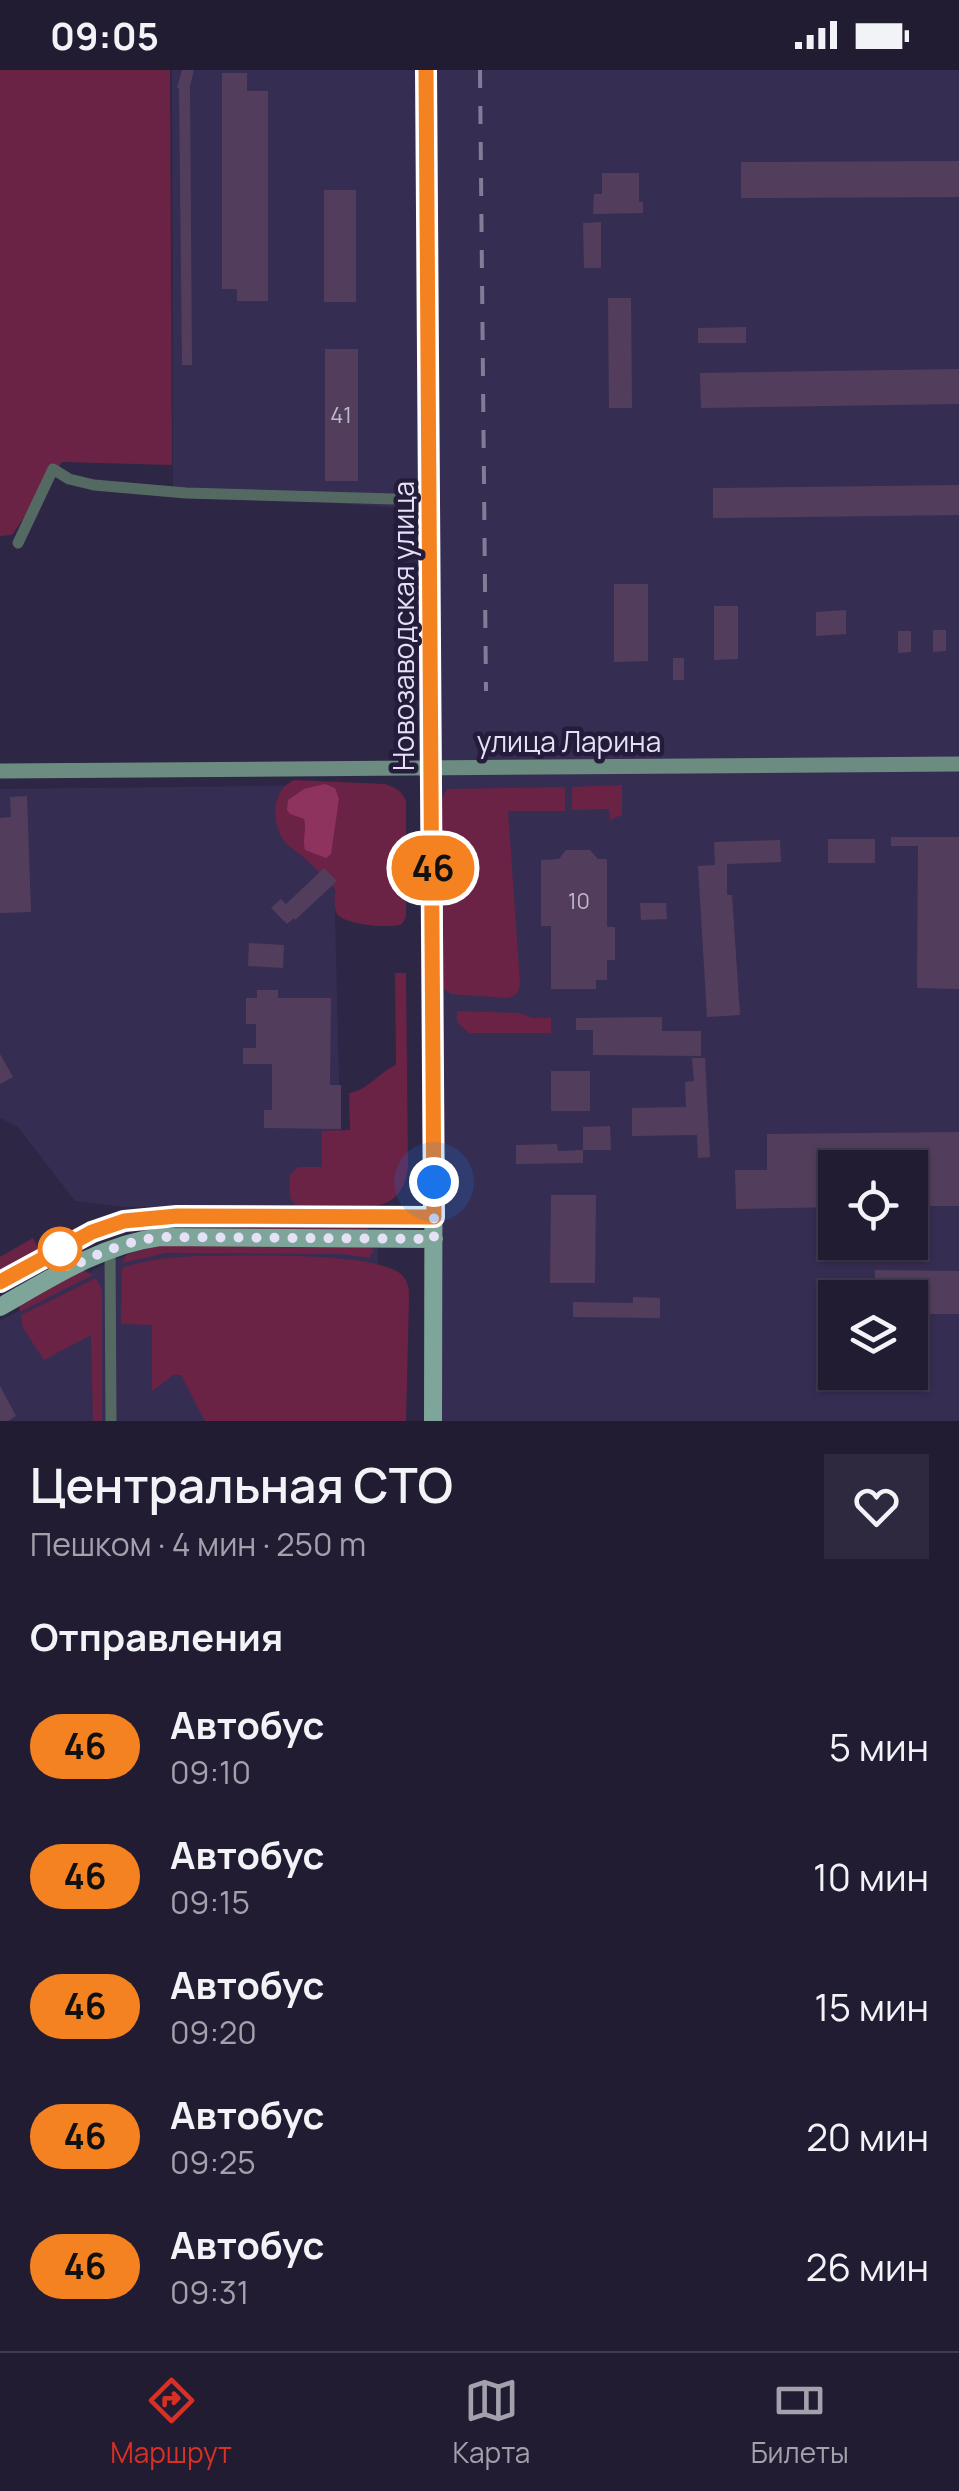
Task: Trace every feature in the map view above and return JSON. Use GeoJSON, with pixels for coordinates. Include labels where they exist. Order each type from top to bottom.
{"type":"FeatureCollection","features":[{"type":"Feature","properties":{"kind":"main road","name":"Новозаводская улица"},"geometry":{"type":"LineString","coordinates":[[426,70],[433,1421]]}},
{"type":"Feature","properties":{"kind":"main road"},"geometry":{"type":"LineString","coordinates":[[0,1282],[92,1232],[124,1221],[177,1216],[434,1217]]}},
{"type":"Feature","properties":{"kind":"main road"},"geometry":{"type":"LineString","coordinates":[[369,1238],[376,1235],[380,1226],[371,1217]]}},
{"type":"Feature","properties":{"kind":"main road"},"geometry":{"type":"LineString","coordinates":[[0,1306],[110,1248],[137,1240],[434,1239]]}},
{"type":"Feature","properties":{"kind":"street"},"geometry":{"type":"LineString","coordinates":[[18,543],[53,469],[69,479],[94,485],[430,500]]}},
{"type":"Feature","properties":{"kind":"street","name":"улица Ларина"},"geometry":{"type":"LineString","coordinates":[[0,771],[959,764]]}},
{"type":"Feature","properties":{"kind":"street"},"geometry":{"type":"LineString","coordinates":[[110,1248],[111,1421]]}},
{"type":"Feature","properties":{"kind":"shaded area"},"geometry":{"type":"Polygon","coordinates":[[[0,70],[170,70],[172,465],[62,462],[12,535],[0,536],[0,70]]]}},
{"type":"Feature","properties":{"kind":"shaded area"},"geometry":{"type":"Polygon","coordinates":[[[172,70],[423,70],[426,510],[173,491],[172,70]]]}},
{"type":"Feature","properties":{"kind":"shaded area"},"geometry":{"type":"Polygon","coordinates":[[[427,70],[959,70],[959,1421],[434,1421],[427,70]]]}},
{"type":"Feature","properties":{"kind":"shaded area"},"geometry":{"type":"Polygon","coordinates":[[[294,780],[385,784],[403,795],[406,917],[402,924],[368,925],[337,914],[335,889],[286,843],[278,827],[277,800],[294,780]]]}},
{"type":"Feature","properties":{"kind":"shaded area"},"geometry":{"type":"Polygon","coordinates":[[[325,784],[335,788],[339,799],[331,854],[326,858],[305,850],[304,819],[287,810],[288,800],[304,789],[325,784]]]}},
{"type":"Feature","properties":{"kind":"shaded area"},"geometry":{"type":"Polygon","coordinates":[[[332,785],[342,1206],[124,1207],[75,1201],[18,1127],[0,1118],[0,789],[332,785]]]}},
{"type":"Feature","properties":{"kind":"shaded area"},"geometry":{"type":"Polygon","coordinates":[[[622,785],[622,815],[610,820],[609,809],[572,810],[572,787],[622,785]]]}},
{"type":"Feature","properties":{"kind":"shaded area"},"geometry":{"type":"Polygon","coordinates":[[[565,787],[565,811],[508,811],[518,992],[506,998],[451,994],[441,987],[440,803],[447,789],[565,787]]]}},
{"type":"Feature","properties":{"kind":"shaded area"},"geometry":{"type":"Polygon","coordinates":[[[395,973],[406,973],[405,1180],[395,1197],[380,1205],[297,1208],[290,1197],[290,1175],[298,1167],[322,1167],[322,1131],[350,1130],[349,1093],[362,1089],[396,1065],[395,973]]]}},
{"type":"Feature","properties":{"kind":"shaded area"},"geometry":{"type":"Polygon","coordinates":[[[457,1011],[551,1018],[551,1033],[469,1033],[457,1022],[457,1011]]]}},
{"type":"Feature","properties":{"kind":"shaded area"},"geometry":{"type":"Polygon","coordinates":[[[173,1224],[369,1226],[367,1230],[173,1228],[173,1224]]]}},
{"type":"Feature","properties":{"kind":"shaded area"},"geometry":{"type":"Polygon","coordinates":[[[33,1238],[38,1248],[33,1255],[0,1273],[0,1257],[33,1238]]]}},
{"type":"Feature","properties":{"kind":"shaded area"},"geometry":{"type":"Polygon","coordinates":[[[293,1242],[378,1248],[375,1421],[0,1421],[0,1321],[112,1260],[156,1246],[293,1242]]]}},
{"type":"Feature","properties":{"kind":"shaded area"},"geometry":{"type":"Polygon","coordinates":[[[343,1243],[374,1249],[370,1258],[342,1254],[166,1253],[122,1263],[126,1255],[157,1245],[343,1243]]]}},
{"type":"Feature","properties":{"kind":"shaded area"},"geometry":{"type":"Polygon","coordinates":[[[338,1258],[389,1268],[403,1276],[409,1296],[406,1421],[205,1421],[181,1375],[173,1375],[152,1391],[152,1325],[121,1324],[122,1268],[160,1259],[338,1258]]]}},
{"type":"Feature","properties":{"kind":"shaded area"},"geometry":{"type":"Polygon","coordinates":[[[83,1270],[93,1275],[20,1312],[19,1305],[83,1270]]]}},
{"type":"Feature","properties":{"kind":"shaded area"},"geometry":{"type":"Polygon","coordinates":[[[96,1278],[102,1290],[102,1421],[93,1421],[91,1335],[44,1360],[23,1328],[21,1315],[96,1278]]]}},
{"type":"Feature","properties":{"kind":"building"},"geometry":{"type":"Polygon","coordinates":[[[182,70],[194,70],[190,86],[192,365],[182,365],[177,88],[182,70]]]}},
{"type":"Feature","properties":{"kind":"building"},"geometry":{"type":"Polygon","coordinates":[[[222,73],[247,73],[247,91],[268,91],[268,301],[237,301],[237,289],[222,289],[222,73]]]}},
{"type":"Feature","properties":{"kind":"building"},"geometry":{"type":"Polygon","coordinates":[[[959,161],[959,197],[741,198],[741,162],[959,161]]]}},
{"type":"Feature","properties":{"kind":"building"},"geometry":{"type":"Polygon","coordinates":[[[602,173],[639,173],[643,213],[593,214],[594,194],[602,194],[602,173]]]}},
{"type":"Feature","properties":{"kind":"building"},"geometry":{"type":"Polygon","coordinates":[[[324,190],[356,190],[356,302],[324,302],[324,190]]]}},
{"type":"Feature","properties":{"kind":"building"},"geometry":{"type":"Polygon","coordinates":[[[601,222],[601,268],[584,268],[583,223],[601,222]]]}},
{"type":"Feature","properties":{"kind":"building"},"geometry":{"type":"Polygon","coordinates":[[[608,298],[631,298],[632,408],[609,408],[608,298]]]}},
{"type":"Feature","properties":{"kind":"building"},"geometry":{"type":"Polygon","coordinates":[[[746,327],[746,343],[698,343],[698,328],[746,327]]]}},
{"type":"Feature","properties":{"kind":"building"},"geometry":{"type":"Polygon","coordinates":[[[325,349],[358,349],[358,481],[325,481],[325,349]]]}},
{"type":"Feature","properties":{"kind":"building"},"geometry":{"type":"Polygon","coordinates":[[[959,369],[959,404],[701,408],[700,373],[959,369]]]}},
{"type":"Feature","properties":{"kind":"building"},"geometry":{"type":"Polygon","coordinates":[[[959,485],[959,515],[713,518],[713,488],[959,485]]]}},
{"type":"Feature","properties":{"kind":"building"},"geometry":{"type":"Polygon","coordinates":[[[614,584],[648,584],[648,661],[614,662],[614,584]]]}},
{"type":"Feature","properties":{"kind":"building"},"geometry":{"type":"Polygon","coordinates":[[[714,606],[738,606],[738,659],[714,660],[714,606]]]}},
{"type":"Feature","properties":{"kind":"building"},"geometry":{"type":"Polygon","coordinates":[[[846,610],[846,634],[816,636],[816,612],[846,610]]]}},
{"type":"Feature","properties":{"kind":"building"},"geometry":{"type":"Polygon","coordinates":[[[933,630],[946,630],[946,651],[933,652],[933,630]]]}},
{"type":"Feature","properties":{"kind":"building"},"geometry":{"type":"Polygon","coordinates":[[[898,631],[911,631],[911,652],[898,653],[898,631]]]}},
{"type":"Feature","properties":{"kind":"building"},"geometry":{"type":"Polygon","coordinates":[[[673,658],[684,658],[684,680],[673,680],[673,658]]]}},
{"type":"Feature","properties":{"kind":"building"},"geometry":{"type":"Polygon","coordinates":[[[27,796],[31,912],[0,913],[0,818],[11,817],[10,797],[27,796]]]}},
{"type":"Feature","properties":{"kind":"building"},"geometry":{"type":"Polygon","coordinates":[[[891,837],[959,837],[959,989],[917,988],[918,846],[891,846],[891,837]]]}},
{"type":"Feature","properties":{"kind":"building"},"geometry":{"type":"Polygon","coordinates":[[[828,839],[875,839],[875,863],[828,863],[828,839]]]}},
{"type":"Feature","properties":{"kind":"building"},"geometry":{"type":"Polygon","coordinates":[[[780,840],[781,862],[727,864],[740,1015],[707,1017],[698,866],[715,865],[714,842],[780,840]]]}},
{"type":"Feature","properties":{"kind":"building"},"geometry":{"type":"Polygon","coordinates":[[[566,850],[590,850],[598,859],[607,859],[607,927],[615,927],[615,960],[607,960],[607,980],[596,980],[596,989],[551,989],[551,926],[541,926],[541,860],[559,859],[566,850]]]}},
{"type":"Feature","properties":{"kind":"building"},"geometry":{"type":"Polygon","coordinates":[[[324,868],[337,881],[287,924],[271,908],[281,899],[286,904],[324,868]]]}},
{"type":"Feature","properties":{"kind":"building"},"geometry":{"type":"Polygon","coordinates":[[[640,903],[666,903],[667,919],[641,920],[640,903]]]}},
{"type":"Feature","properties":{"kind":"building"},"geometry":{"type":"Polygon","coordinates":[[[249,943],[284,945],[283,968],[248,966],[249,943]]]}},
{"type":"Feature","properties":{"kind":"building"},"geometry":{"type":"Polygon","coordinates":[[[257,990],[278,990],[278,998],[331,998],[330,1085],[341,1085],[341,1129],[264,1128],[264,1110],[272,1110],[272,1064],[243,1064],[243,1048],[256,1048],[256,1024],[246,1024],[246,998],[257,998],[257,990]]]}},
{"type":"Feature","properties":{"kind":"building"},"geometry":{"type":"Polygon","coordinates":[[[662,1017],[662,1031],[701,1031],[701,1056],[593,1055],[593,1030],[576,1030],[576,1018],[662,1017]]]}},
{"type":"Feature","properties":{"kind":"building"},"geometry":{"type":"Polygon","coordinates":[[[0,1054],[13,1077],[0,1084],[0,1054]]]}},
{"type":"Feature","properties":{"kind":"building"},"geometry":{"type":"Polygon","coordinates":[[[692,1058],[705,1058],[710,1157],[698,1158],[697,1135],[632,1136],[632,1108],[686,1107],[685,1082],[694,1081],[692,1058]]]}},
{"type":"Feature","properties":{"kind":"building"},"geometry":{"type":"Polygon","coordinates":[[[551,1071],[590,1071],[590,1111],[551,1111],[551,1071]]]}},
{"type":"Feature","properties":{"kind":"building"},"geometry":{"type":"Polygon","coordinates":[[[610,1126],[611,1150],[583,1150],[583,1127],[610,1126]]]}},
{"type":"Feature","properties":{"kind":"building"},"geometry":{"type":"Polygon","coordinates":[[[959,1132],[959,1206],[928,1206],[928,1150],[818,1150],[818,1207],[736,1209],[735,1170],[767,1170],[767,1134],[959,1132]]]}},
{"type":"Feature","properties":{"kind":"building"},"geometry":{"type":"Polygon","coordinates":[[[557,1144],[558,1151],[583,1150],[583,1163],[516,1164],[516,1145],[557,1144]]]}},
{"type":"Feature","properties":{"kind":"building"},"geometry":{"type":"Polygon","coordinates":[[[551,1195],[596,1195],[595,1283],[550,1283],[551,1195]]]}},
{"type":"Feature","properties":{"kind":"building"},"geometry":{"type":"Polygon","coordinates":[[[875,1270],[959,1271],[959,1314],[928,1314],[928,1280],[875,1280],[875,1270]]]}},
{"type":"Feature","properties":{"kind":"building"},"geometry":{"type":"Polygon","coordinates":[[[633,1297],[660,1298],[660,1318],[573,1317],[573,1302],[633,1303],[633,1297]]]}},
{"type":"Feature","properties":{"kind":"building"},"geometry":{"type":"Polygon","coordinates":[[[0,1386],[16,1416],[8,1421],[0,1421],[0,1386]]]}},
{"type":"Feature","properties":{"kind":"railway"},"geometry":{"type":"LineString","coordinates":[[480,70],[486,691]]}},
{"type":"Feature","properties":{"kind":"bus line","name":"46"},"geometry":{"type":"LineString","coordinates":[[0,1282],[92,1232],[124,1221],[177,1216],[434,1217],[426,70]]}},
{"type":"Feature","properties":{"kind":"route"},"geometry":{"type":"LineString","coordinates":[[60,1249],[68,1269],[110,1248],[160,1237],[434,1239],[434,1182]]}}]}
